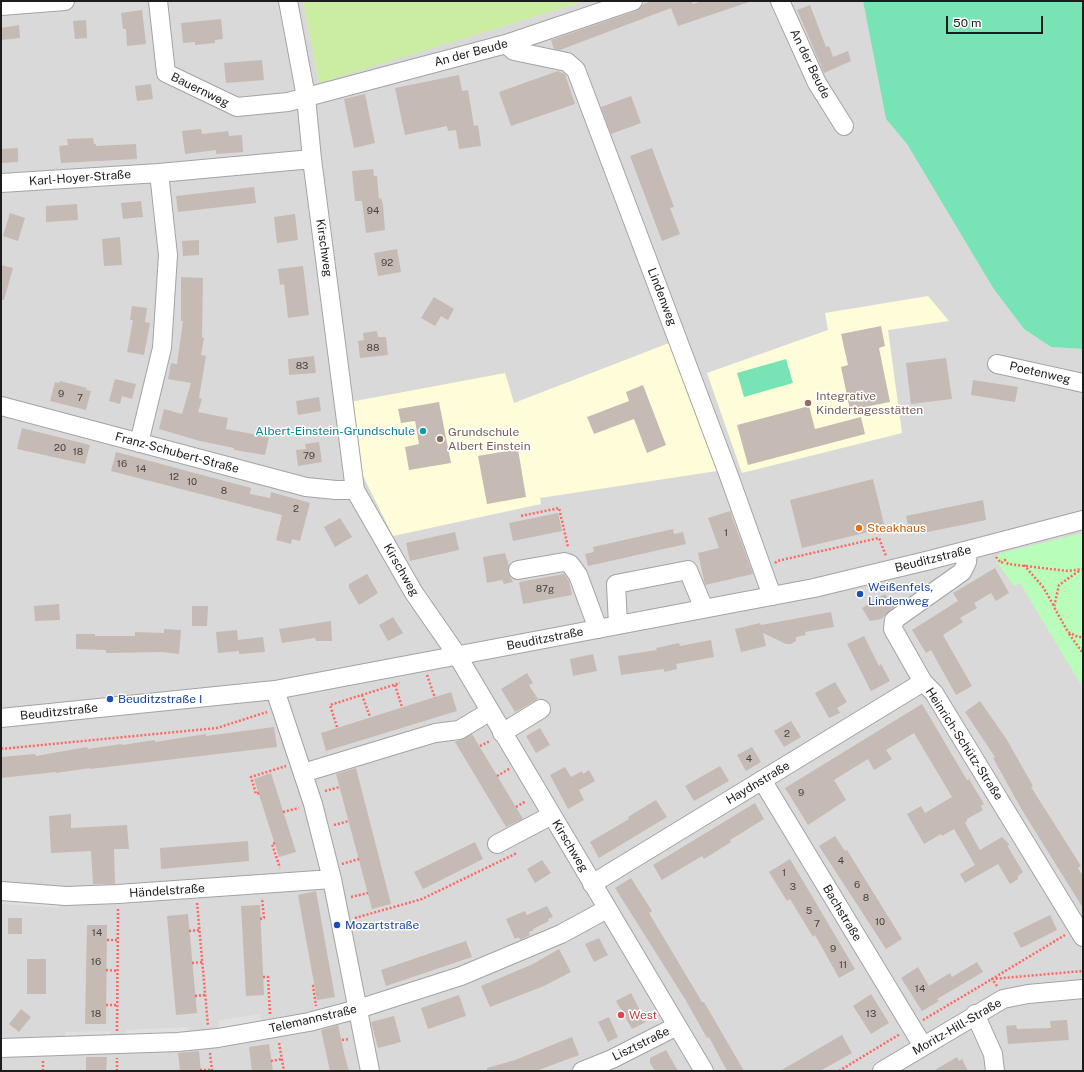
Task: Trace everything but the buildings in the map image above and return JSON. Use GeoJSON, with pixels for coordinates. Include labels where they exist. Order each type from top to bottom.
{"type":"FeatureCollection","features":[{"type":"Feature","properties":{"kind":"street"},"geometry":{"type":"LineString","coordinates":[[1,6],[65,1]]}},
{"type":"Feature","properties":{"kind":"street","name":"Bauernweg"},"geometry":{"type":"LineString","coordinates":[[158,1],[166,73],[237,107],[288,102],[306,97]]}},
{"type":"Feature","properties":{"kind":"street","name":"Kirschweg"},"geometry":{"type":"LineString","coordinates":[[288,1],[306,97],[312,159],[356,490],[414,593],[457,655],[489,712],[704,1071]]}},
{"type":"Feature","properties":{"kind":"street","name":"An der Beude"},"geometry":{"type":"LineString","coordinates":[[306,97],[506,44],[633,1]]}},
{"type":"Feature","properties":{"kind":"street","name":"An der Beude"},"geometry":{"type":"LineString","coordinates":[[780,1],[817,83],[844,126]]}},
{"type":"Feature","properties":{"kind":"street","name":"Lindenweg"},"geometry":{"type":"LineString","coordinates":[[506,44],[514,51],[567,62],[576,70],[729,476],[772,596]]}},
{"type":"Feature","properties":{"kind":"street","name":"Karl-Hoyer-Straße"},"geometry":{"type":"LineString","coordinates":[[1,183],[159,173],[312,159]]}},
{"type":"Feature","properties":{"kind":"street"},"geometry":{"type":"LineString","coordinates":[[139,443],[162,340],[168,255],[159,173]]}},
{"type":"Feature","properties":{"kind":"street","name":"Poetenweg"},"geometry":{"type":"LineString","coordinates":[[997,364],[1083,383]]}},
{"type":"Feature","properties":{"kind":"street","name":"Franz-Schubert-Straße"},"geometry":{"type":"LineString","coordinates":[[1,406],[306,487],[356,490]]}},
{"type":"Feature","properties":{"kind":"street","name":"Beuditzstraße"},"geometry":{"type":"LineString","coordinates":[[1,718],[278,698],[457,655],[836,583],[968,551],[1083,520]]}},
{"type":"Feature","properties":{"kind":"street","name":"Heinrich-Schütz-Straße"},"geometry":{"type":"LineString","coordinates":[[968,551],[967,562],[962,572],[897,618],[892,624],[892,629],[923,682],[934,693],[1080,932]]}},
{"type":"Feature","properties":{"kind":"street"},"geometry":{"type":"LineString","coordinates":[[518,570],[564,562],[570,564],[578,575],[598,629]]}},
{"type":"Feature","properties":{"kind":"street"},"geometry":{"type":"LineString","coordinates":[[618,625],[616,584],[688,570],[704,609]]}},
{"type":"Feature","properties":{"kind":"street","name":"Haydnstraße"},"geometry":{"type":"LineString","coordinates":[[592,884],[923,682]]}},
{"type":"Feature","properties":{"kind":"street"},"geometry":{"type":"LineString","coordinates":[[278,698],[302,767],[334,872],[340,921],[370,1071]]}},
{"type":"Feature","properties":{"kind":"street"},"geometry":{"type":"LineString","coordinates":[[502,733],[541,709]]}},
{"type":"Feature","properties":{"kind":"street"},"geometry":{"type":"LineString","coordinates":[[302,767],[435,732],[459,730],[489,712]]}},
{"type":"Feature","properties":{"kind":"street","name":"Bachstraße"},"geometry":{"type":"LineString","coordinates":[[762,780],[923,1046]]}},
{"type":"Feature","properties":{"kind":"street"},"geometry":{"type":"LineString","coordinates":[[502,841],[552,815]]}},
{"type":"Feature","properties":{"kind":"street","name":"Händelstraße"},"geometry":{"type":"LineString","coordinates":[[1,890],[66,896],[118,894],[281,883],[334,872]]}},
{"type":"Feature","properties":{"kind":"street","name":"Telemannstraße"},"geometry":{"type":"LineString","coordinates":[[1,1048],[117,1045],[209,1039],[275,1029],[318,1020],[358,1009],[461,976],[561,934],[607,910]]}},
{"type":"Feature","properties":{"kind":"street","name":"Moritz-Hill-Straße"},"geometry":{"type":"LineString","coordinates":[[882,1071],[975,1014],[1003,999],[1028,994],[1083,989]]}},
{"type":"Feature","properties":{"kind":"street"},"geometry":{"type":"LineString","coordinates":[[975,1014],[993,1054],[995,1071]]}},
{"type":"Feature","properties":{"kind":"street","name":"Lisztstraße"},"geometry":{"type":"LineString","coordinates":[[582,1071],[612,1059],[677,1026]]}},
{"type":"Feature","properties":{"kind":"path"},"geometry":{"type":"LineString","coordinates":[[521,516],[559,508],[564,525],[570,564]]}},
{"type":"Feature","properties":{"kind":"path"},"geometry":{"type":"LineString","coordinates":[[765,577],[777,561],[879,538],[886,556]]}},
{"type":"Feature","properties":{"kind":"path"},"geometry":{"type":"LineString","coordinates":[[997,558],[1001,563],[1005,560],[1008,564],[1068,571],[1082,569]]}},
{"type":"Feature","properties":{"kind":"path"},"geometry":{"type":"LineString","coordinates":[[1024,565],[1043,587],[1068,632],[1083,653]]}},
{"type":"Feature","properties":{"kind":"path"},"geometry":{"type":"LineString","coordinates":[[1054,607],[1059,585],[1082,569]]}},
{"type":"Feature","properties":{"kind":"path"},"geometry":{"type":"LineString","coordinates":[[1068,632],[1078,637],[1083,637]]}},
{"type":"Feature","properties":{"kind":"path"},"geometry":{"type":"LineString","coordinates":[[421,677],[427,675],[435,698]]}},
{"type":"Feature","properties":{"kind":"path"},"geometry":{"type":"LineString","coordinates":[[337,727],[330,705],[402,682]]}},
{"type":"Feature","properties":{"kind":"path"},"geometry":{"type":"LineString","coordinates":[[395,685],[402,707]]}},
{"type":"Feature","properties":{"kind":"path"},"geometry":{"type":"LineString","coordinates":[[362,695],[370,717]]}},
{"type":"Feature","properties":{"kind":"path"},"geometry":{"type":"LineString","coordinates":[[1,749],[217,728],[259,715],[278,698]]}},
{"type":"Feature","properties":{"kind":"path"},"geometry":{"type":"LineString","coordinates":[[259,793],[256,794],[251,777],[302,767]]}},
{"type":"Feature","properties":{"kind":"path"},"geometry":{"type":"LineString","coordinates":[[322,792],[340,787]]}},
{"type":"Feature","properties":{"kind":"path"},"geometry":{"type":"LineString","coordinates":[[334,825],[349,821]]}},
{"type":"Feature","properties":{"kind":"path"},"geometry":{"type":"LineString","coordinates":[[340,921],[422,899],[515,854],[502,841]]}},
{"type":"Feature","properties":{"kind":"path"},"geometry":{"type":"LineString","coordinates":[[275,843],[272,844],[280,869],[281,883]]}},
{"type":"Feature","properties":{"kind":"path"},"geometry":{"type":"LineString","coordinates":[[334,872],[359,859]]}},
{"type":"Feature","properties":{"kind":"path"},"geometry":{"type":"LineString","coordinates":[[260,918],[264,918],[261,884]]}},
{"type":"Feature","properties":{"kind":"path"},"geometry":{"type":"LineString","coordinates":[[195,889],[212,1070],[200,1070]]}},
{"type":"Feature","properties":{"kind":"path"},"geometry":{"type":"LineString","coordinates":[[350,898],[368,893]]}},
{"type":"Feature","properties":{"kind":"path"},"geometry":{"type":"LineString","coordinates":[[116,1071],[118,1006],[118,894]]}},
{"type":"Feature","properties":{"kind":"path"},"geometry":{"type":"LineString","coordinates":[[189,931],[199,930]]}},
{"type":"Feature","properties":{"kind":"path"},"geometry":{"type":"LineString","coordinates":[[1003,999],[992,979],[1080,932]]}},
{"type":"Feature","properties":{"kind":"path"},"geometry":{"type":"LineString","coordinates":[[107,940],[118,940]]}},
{"type":"Feature","properties":{"kind":"path"},"geometry":{"type":"LineString","coordinates":[[192,963],[202,962]]}},
{"type":"Feature","properties":{"kind":"path"},"geometry":{"type":"LineString","coordinates":[[106,970],[118,971]]}},
{"type":"Feature","properties":{"kind":"path"},"geometry":{"type":"LineString","coordinates":[[264,977],[268,977],[275,1029],[284,1071]]}},
{"type":"Feature","properties":{"kind":"path"},"geometry":{"type":"LineString","coordinates":[[314,986],[318,1020]]}},
{"type":"Feature","properties":{"kind":"path"},"geometry":{"type":"LineString","coordinates":[[195,996],[205,995]]}},
{"type":"Feature","properties":{"kind":"path"},"geometry":{"type":"LineString","coordinates":[[106,1005],[118,1006]]}},
{"type":"Feature","properties":{"kind":"path"},"geometry":{"type":"LineString","coordinates":[[271,1061],[282,1059]]}},
{"type":"Feature","properties":{"kind":"shaded area"},"geometry":{"type":"Polygon","coordinates":[[[1,1],[303,1],[319,82],[586,1],[863,1],[886,119],[907,144],[993,288],[1024,329],[1051,347],[1083,349],[1083,1071],[1,1071],[1,1]]]}},
{"type":"Feature","properties":{"kind":"shaded area","name":"Integrative Kindertagesstätten"},"geometry":{"type":"Polygon","coordinates":[[[928,296],[949,321],[888,330],[902,433],[742,473],[707,373],[828,330],[825,313],[928,296]]]}},
{"type":"Feature","properties":{"kind":"shaded area"},"geometry":{"type":"Polygon","coordinates":[[[669,343],[717,471],[540,498],[541,504],[393,536],[362,474],[350,402],[505,373],[514,403],[669,343]]]}},
{"type":"Feature","properties":{"kind":"shaded area"},"geometry":{"type":"Polygon","coordinates":[[[1,896],[59,901],[59,908],[1,904],[1,896]]]}},
{"type":"Feature","properties":{"kind":"shaded area"},"geometry":{"type":"Polygon","coordinates":[[[261,1014],[260,1026],[218,1032],[219,1020],[261,1014]]]}},
{"type":"Feature","properties":{"kind":"shaded area"},"geometry":{"type":"Polygon","coordinates":[[[188,1027],[190,1038],[126,1041],[126,1030],[188,1027]]]}},
{"type":"Feature","properties":{"kind":"shaded area"},"geometry":{"type":"Polygon","coordinates":[[[110,1031],[110,1041],[65,1042],[65,1032],[110,1031]]]}},
{"type":"Feature","properties":{"kind":"green space"},"geometry":{"type":"Polygon","coordinates":[[[303,1],[586,1],[319,83],[303,1]]]}},
{"type":"Feature","properties":{"kind":"green space"},"geometry":{"type":"Polygon","coordinates":[[[863,1],[1083,1],[1083,349],[1051,347],[1024,329],[993,288],[907,144],[886,119],[863,1]]]}},
{"type":"Feature","properties":{"kind":"green space"},"geometry":{"type":"Polygon","coordinates":[[[786,359],[793,383],[744,397],[737,373],[786,359]]]}},
{"type":"Feature","properties":{"kind":"green space"},"geometry":{"type":"Polygon","coordinates":[[[1083,533],[1083,688],[1020,583],[1014,586],[994,558],[1001,553],[1083,533]]]}},
{"type":"Feature","properties":{"kind":"place","name":"Integrative Kindertagesstätten"},"geometry":{"type":"Point","coordinates":[808,403]}},
{"type":"Feature","properties":{"kind":"place","name":"Albert-Einstein-Grundschule"},"geometry":{"type":"Point","coordinates":[423,431]}},
{"type":"Feature","properties":{"kind":"place","name":"Grundschule Albert Einstein"},"geometry":{"type":"Point","coordinates":[440,439]}},
{"type":"Feature","properties":{"kind":"place","name":"Steakhaus"},"geometry":{"type":"Point","coordinates":[859,528]}},
{"type":"Feature","properties":{"kind":"place","name":"Weißenfels, Lindenweg"},"geometry":{"type":"Point","coordinates":[860,594]}},
{"type":"Feature","properties":{"kind":"place","name":"Beuditzstraße I"},"geometry":{"type":"Point","coordinates":[110,699]}},
{"type":"Feature","properties":{"kind":"place","name":"Mozartstraße"},"geometry":{"type":"Point","coordinates":[337,925]}},
{"type":"Feature","properties":{"kind":"place","name":"West"},"geometry":{"type":"Point","coordinates":[621,1015]}}]}
